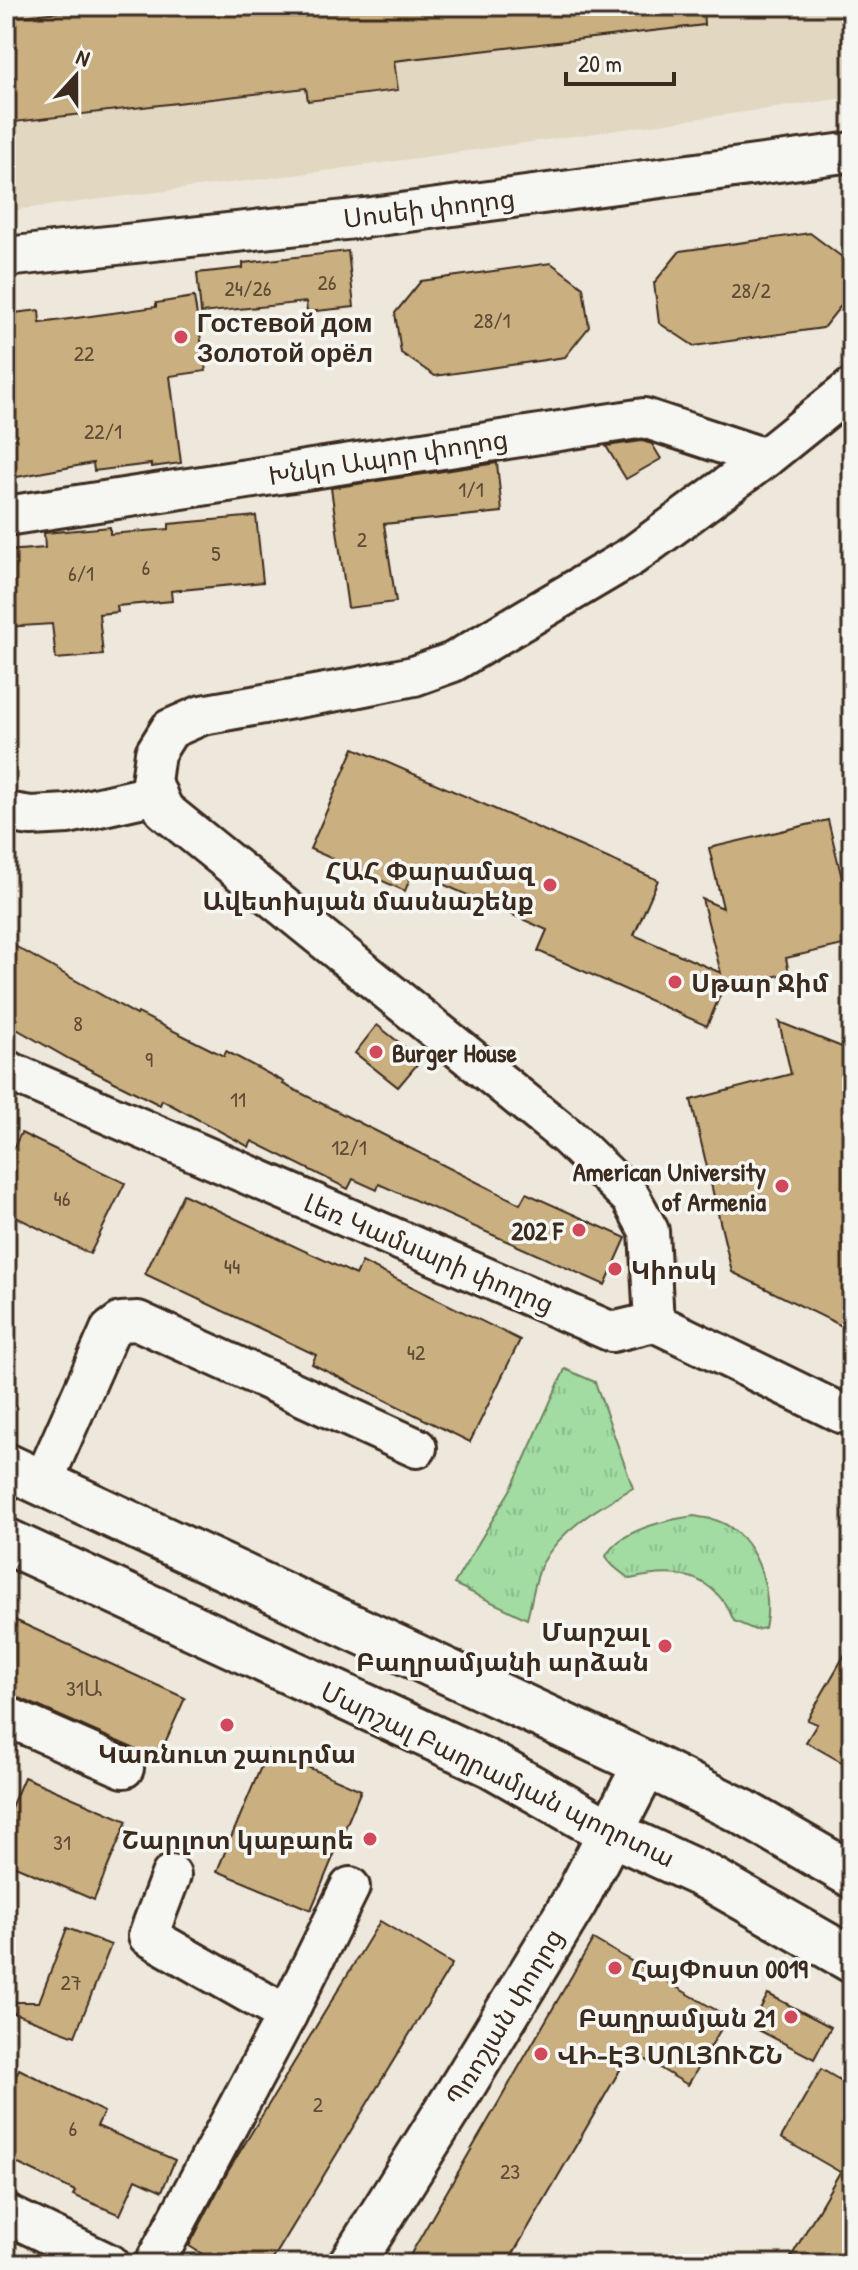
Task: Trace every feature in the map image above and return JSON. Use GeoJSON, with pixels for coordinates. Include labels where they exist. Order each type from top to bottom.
{"type":"FeatureCollection","features":[{"type":"Feature","properties":{"kind":"main road"},"geometry":{"type":"LineString","coordinates":[[24,1474],[646,1764],[743,1812],[852,1875]]}},
{"type":"Feature","properties":{"kind":"main road","name":"Մարշալ Բաղրամյան պողոտա"},"geometry":{"type":"LineString","coordinates":[[6,1541],[490,1764],[600,1827],[709,1878],[852,1960]]}},
{"type":"Feature","properties":{"kind":"main road","name":"Պռոշյան փողոց"},"geometry":{"type":"LineString","coordinates":[[327,2264],[427,2104],[553,1889],[646,1764]]}},
{"type":"Feature","properties":{"kind":"main road","name":"Պռոշյան փողոց"},"geometry":{"type":"LineString","coordinates":[[351,2264],[575,1901],[600,1827]]}},
{"type":"Feature","properties":{"kind":"street","name":"Սոսեի փողոց"},"geometry":{"type":"LineString","coordinates":[[6,257],[364,218],[852,152]]}},
{"type":"Feature","properties":{"kind":"street"},"geometry":{"type":"LineString","coordinates":[[852,388],[765,458],[632,556],[453,662],[399,679],[202,715],[170,729],[155,753],[151,782],[164,810],[568,1137],[631,1198],[649,1231],[654,1322],[830,1408],[852,1415]]}},
{"type":"Feature","properties":{"kind":"street","name":"Խնկո Ապոր փողոց"},"geometry":{"type":"LineString","coordinates":[[6,516],[644,418],[765,458]]}},
{"type":"Feature","properties":{"kind":"street"},"geometry":{"type":"LineString","coordinates":[[6,812],[31,816],[68,814],[157,794]]}},
{"type":"Feature","properties":{"kind":"street","name":"Լեռ Կամսարի փողոց"},"geometry":{"type":"LineString","coordinates":[[6,1070],[612,1332],[654,1322]]}},
{"type":"Feature","properties":{"kind":"street"},"geometry":{"type":"LineString","coordinates":[[24,1474],[110,1330],[121,1322],[138,1321],[417,1448]]}},
{"type":"Feature","properties":{"kind":"street"},"geometry":{"type":"LineString","coordinates":[[6,1716],[124,1768]]}},
{"type":"Feature","properties":{"kind":"street"},"geometry":{"type":"LineString","coordinates":[[171,1875],[148,1936],[287,2015]]}},
{"type":"Feature","properties":{"kind":"street"},"geometry":{"type":"LineString","coordinates":[[154,2264],[287,2015],[350,1887]]}},
{"type":"Feature","properties":{"kind":"street"},"geometry":{"type":"LineString","coordinates":[[6,2214],[110,2264]]}},
{"type":"Feature","properties":{"kind":"shaded area"},"geometry":{"type":"Polygon","coordinates":[[[6,6],[852,6],[852,97],[317,172],[6,211],[6,6]]]}},
{"type":"Feature","properties":{"kind":"green space"},"geometry":{"type":"Polygon","coordinates":[[[565,1369],[595,1382],[633,1488],[570,1529],[550,1551],[537,1577],[527,1619],[454,1584],[512,1487],[565,1369]]]}},
{"type":"Feature","properties":{"kind":"green space"},"geometry":{"type":"Polygon","coordinates":[[[694,1516],[715,1520],[731,1528],[752,1551],[767,1598],[765,1628],[755,1630],[734,1621],[716,1593],[692,1578],[663,1574],[630,1579],[606,1556],[622,1539],[645,1527],[694,1516]]]}},
{"type":"Feature","properties":{"kind":"building"},"geometry":{"type":"Polygon","coordinates":[[[111,6],[703,6],[704,25],[394,61],[398,90],[308,101],[306,88],[6,123],[6,18],[111,6]]]}},
{"type":"Feature","properties":{"kind":"building"},"geometry":{"type":"Polygon","coordinates":[[[810,233],[842,257],[848,297],[823,328],[694,346],[659,323],[654,283],[680,251],[810,233]]]}},
{"type":"Feature","properties":{"kind":"building"},"geometry":{"type":"Polygon","coordinates":[[[348,251],[354,307],[307,312],[306,302],[201,313],[197,273],[243,268],[243,263],[348,251]]]}},
{"type":"Feature","properties":{"kind":"building"},"geometry":{"type":"Polygon","coordinates":[[[551,263],[583,287],[589,327],[565,357],[435,376],[401,353],[395,313],[421,281],[551,263]]]}},
{"type":"Feature","properties":{"kind":"building"},"geometry":{"type":"Polygon","coordinates":[[[194,297],[206,371],[170,376],[181,463],[94,471],[93,463],[6,479],[6,314],[39,310],[40,323],[156,307],[156,303],[194,297]]]}},
{"type":"Feature","properties":{"kind":"building"},"geometry":{"type":"Polygon","coordinates":[[[642,441],[652,444],[661,459],[626,479],[606,446],[642,441]]]}},
{"type":"Feature","properties":{"kind":"building"},"geometry":{"type":"Polygon","coordinates":[[[497,463],[502,512],[384,524],[396,602],[348,608],[331,488],[497,463]]]}},
{"type":"Feature","properties":{"kind":"building"},"geometry":{"type":"Polygon","coordinates":[[[256,516],[263,582],[171,591],[172,601],[117,606],[118,612],[99,614],[103,655],[56,659],[52,624],[6,627],[6,551],[45,548],[44,533],[110,527],[110,534],[169,529],[169,524],[256,516]]]}},
{"type":"Feature","properties":{"kind":"building","name":"ՀԱՀ Փարամազ Ավետիսյան մասնաշենք"},"geometry":{"type":"Polygon","coordinates":[[[354,748],[658,880],[634,935],[721,973],[702,899],[723,908],[709,848],[828,820],[852,920],[852,943],[786,958],[789,973],[724,986],[707,1026],[538,951],[547,930],[413,871],[405,891],[310,849],[354,748]]]}},
{"type":"Feature","properties":{"kind":"building"},"geometry":{"type":"Polygon","coordinates":[[[6,941],[137,1015],[224,1056],[226,1051],[283,1084],[520,1204],[526,1193],[626,1238],[605,1285],[379,1184],[377,1190],[353,1179],[348,1189],[252,1141],[249,1147],[162,1100],[160,1105],[71,1060],[6,1023],[6,941]]]}},
{"type":"Feature","properties":{"kind":"building","name":"American University of Armenia"},"geometry":{"type":"Polygon","coordinates":[[[779,1022],[852,1051],[852,1331],[732,1272],[691,1100],[791,1074],[779,1022]]]}},
{"type":"Feature","properties":{"kind":"building"},"geometry":{"type":"Polygon","coordinates":[[[377,1025],[421,1060],[398,1087],[355,1053],[377,1025]]]}},
{"type":"Feature","properties":{"kind":"building"},"geometry":{"type":"Polygon","coordinates":[[[21,1133],[125,1183],[90,1254],[6,1212],[6,1163],[21,1133]]]}},
{"type":"Feature","properties":{"kind":"building"},"geometry":{"type":"Polygon","coordinates":[[[183,1194],[356,1275],[362,1262],[520,1340],[470,1442],[312,1364],[316,1355],[145,1274],[183,1194]]]}},
{"type":"Feature","properties":{"kind":"building"},"geometry":{"type":"Polygon","coordinates":[[[6,1616],[185,1698],[156,1763],[133,1748],[6,1694],[6,1616]]]}},
{"type":"Feature","properties":{"kind":"building"},"geometry":{"type":"Polygon","coordinates":[[[852,1642],[852,1768],[806,1742],[817,1724],[807,1720],[852,1642]]]}},
{"type":"Feature","properties":{"kind":"building"},"geometry":{"type":"Polygon","coordinates":[[[268,1750],[361,1790],[311,1910],[217,1871],[268,1750]]]}},
{"type":"Feature","properties":{"kind":"building"},"geometry":{"type":"Polygon","coordinates":[[[24,1777],[127,1821],[94,1900],[6,1862],[6,1819],[24,1777]]]}},
{"type":"Feature","properties":{"kind":"building"},"geometry":{"type":"Polygon","coordinates":[[[380,1921],[452,1964],[270,2264],[219,2264],[189,2246],[227,2173],[380,1921]]]}},
{"type":"Feature","properties":{"kind":"building"},"geometry":{"type":"Polygon","coordinates":[[[67,1928],[111,1945],[75,2036],[6,2010],[6,2002],[39,2002],[67,1928]]]}},
{"type":"Feature","properties":{"kind":"building"},"geometry":{"type":"Polygon","coordinates":[[[593,1939],[728,2017],[688,2085],[631,2051],[507,2264],[405,2264],[593,1939]]]}},
{"type":"Feature","properties":{"kind":"building"},"geometry":{"type":"Polygon","coordinates":[[[768,1994],[831,2027],[814,2059],[751,2026],[768,1994]]]}},
{"type":"Feature","properties":{"kind":"building"},"geometry":{"type":"Polygon","coordinates":[[[19,2069],[104,2112],[97,2126],[175,2160],[162,2191],[136,2179],[120,2215],[73,2195],[75,2191],[6,2158],[6,2096],[19,2069]]]}},
{"type":"Feature","properties":{"kind":"building"},"geometry":{"type":"Polygon","coordinates":[[[821,2069],[852,2087],[852,2264],[787,2264],[840,2172],[781,2138],[821,2069]]]}},
{"type":"Feature","properties":{"kind":"place","name":"Гостевой дом Золотой орёл"},"geometry":{"type":"Point","coordinates":[181,337]}},
{"type":"Feature","properties":{"kind":"place","name":"ՀԱՀ Փարամազ Ավետիսյան մասնաշենք"},"geometry":{"type":"Point","coordinates":[550,885]}},
{"type":"Feature","properties":{"kind":"place","name":"Սթար Ջիմ"},"geometry":{"type":"Point","coordinates":[675,982]}},
{"type":"Feature","properties":{"kind":"place","name":"Burger House"},"geometry":{"type":"Point","coordinates":[376,1052]}},
{"type":"Feature","properties":{"kind":"place","name":"American University of Armenia"},"geometry":{"type":"Point","coordinates":[782,1186]}},
{"type":"Feature","properties":{"kind":"place","name":"202 F"},"geometry":{"type":"Point","coordinates":[579,1230]}},
{"type":"Feature","properties":{"kind":"place","name":"Կիոսկ"},"geometry":{"type":"Point","coordinates":[615,1269]}},
{"type":"Feature","properties":{"kind":"place","name":"Մարշալ Բաղրամյանի արձան"},"geometry":{"type":"Point","coordinates":[665,1646]}},
{"type":"Feature","properties":{"kind":"place","name":"Կառնուտ շաուրմա"},"geometry":{"type":"Point","coordinates":[227,1725]}},
{"type":"Feature","properties":{"kind":"place","name":"Շարլոտ կաբարե"},"geometry":{"type":"Point","coordinates":[370,1839]}},
{"type":"Feature","properties":{"kind":"place","name":"ՀայՓոստ 0019"},"geometry":{"type":"Point","coordinates":[615,1968]}},
{"type":"Feature","properties":{"kind":"place","name":"Բաղրամյան 21"},"geometry":{"type":"Point","coordinates":[791,2017]}},
{"type":"Feature","properties":{"kind":"place","name":"ՎԻ-ԷՅ ՍՈԼՅՈՒՇՆ"},"geometry":{"type":"Point","coordinates":[541,2054]}}]}
